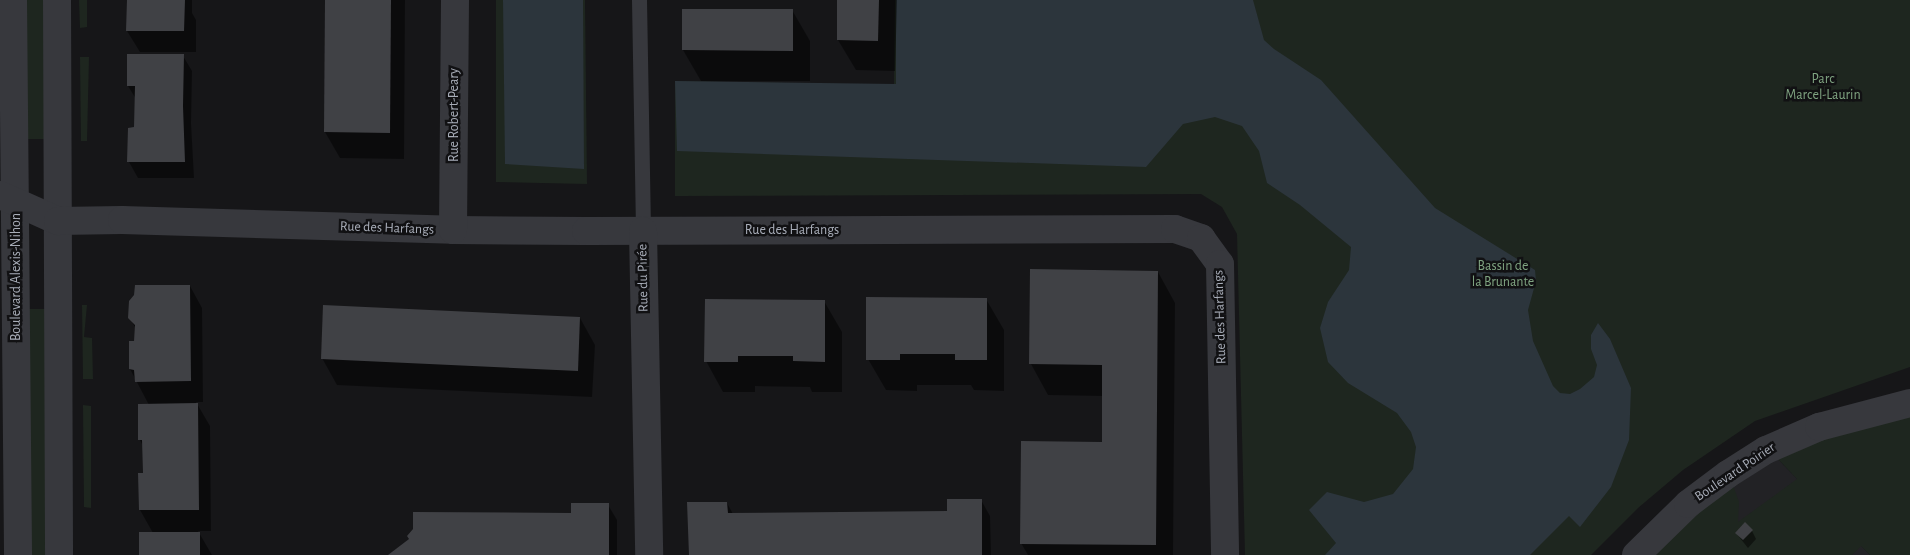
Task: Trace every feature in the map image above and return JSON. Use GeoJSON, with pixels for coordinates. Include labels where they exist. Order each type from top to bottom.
{"type":"FeatureCollection","features":[{"type":"Feature","properties":{"kind":"street","name":"Boulevard Alexis-Nihon"},"geometry":{"type":"LineString","coordinates":[[13,0],[8,247],[18,555]]}},
{"type":"Feature","properties":{"kind":"street"},"geometry":{"type":"LineString","coordinates":[[57,0],[59,555]]}},
{"type":"Feature","properties":{"kind":"street","name":"Rue Robert-Peary"},"geometry":{"type":"LineString","coordinates":[[453,230],[455,0]]}},
{"type":"Feature","properties":{"kind":"street","name":"Rue des Harfangs"},"geometry":{"type":"LineString","coordinates":[[8,199],[58,221],[122,220],[453,230],[1175,229],[1201,238],[1220,264],[1225,555]]}},
{"type":"Feature","properties":{"kind":"street","name":"Rue des Harfangs"},"geometry":{"type":"LineString","coordinates":[[8,247],[58,221]]}},
{"type":"Feature","properties":{"kind":"street","name":"Rue du Pirée"},"geometry":{"type":"LineString","coordinates":[[643,231],[649,555]]}},
{"type":"Feature","properties":{"kind":"street","name":"Boulevard Poirier"},"geometry":{"type":"LineString","coordinates":[[1636,555],[1688,504],[1728,474],[1766,450],[1818,427],[1910,403]]}},
{"type":"Feature","properties":{"kind":"lane","name":"Rue du Pirée"},"geometry":{"type":"LineString","coordinates":[[639,0],[643,231]]}},
{"type":"Feature","properties":{"kind":"shaded area"},"geometry":{"type":"Polygon","coordinates":[[[503,0],[583,0],[584,169],[505,164],[503,0]]]}},
{"type":"Feature","properties":{"kind":"shaded area","name":"Bassin de la Brunante"},"geometry":{"type":"Polygon","coordinates":[[[896,0],[1253,0],[1264,40],[1274,49],[1321,80],[1435,208],[1535,270],[1536,281],[1528,310],[1533,341],[1553,386],[1560,393],[1570,394],[1580,389],[1594,377],[1597,365],[1591,349],[1591,335],[1598,323],[1610,339],[1631,388],[1629,440],[1611,487],[1580,527],[1569,516],[1530,555],[1325,555],[1336,543],[1309,510],[1327,492],[1364,502],[1393,494],[1413,469],[1416,447],[1411,432],[1397,413],[1348,383],[1328,362],[1320,328],[1328,302],[1349,270],[1351,247],[1300,205],[1267,183],[1259,151],[1242,126],[1215,117],[1183,124],[1146,167],[677,151],[675,81],[896,84],[896,0]]]}},
{"type":"Feature","properties":{"kind":"shaded area"},"geometry":{"type":"Polygon","coordinates":[[[1778,459],[1870,555],[1653,555],[1716,496],[1778,459]]]}},
{"type":"Feature","properties":{"kind":"green space"},"geometry":{"type":"Polygon","coordinates":[[[21,0],[48,0],[49,139],[22,139],[21,0]]]}},
{"type":"Feature","properties":{"kind":"green space"},"geometry":{"type":"Polygon","coordinates":[[[79,0],[87,0],[87,27],[80,28],[79,0]]]}},
{"type":"Feature","properties":{"kind":"green space"},"geometry":{"type":"Polygon","coordinates":[[[496,0],[585,0],[587,184],[496,182],[496,0]]]}},
{"type":"Feature","properties":{"kind":"green space","name":"Bassin de la Brunante"},"geometry":{"type":"Polygon","coordinates":[[[895,0],[1910,0],[1910,367],[1755,421],[1683,470],[1638,508],[1591,555],[1245,555],[1237,234],[1222,207],[1201,194],[675,196],[675,81],[894,85],[895,0]]]}},
{"type":"Feature","properties":{"kind":"green space"},"geometry":{"type":"Polygon","coordinates":[[[80,57],[89,57],[87,141],[81,141],[80,57]]]}},
{"type":"Feature","properties":{"kind":"green space"},"geometry":{"type":"Polygon","coordinates":[[[82,305],[87,305],[84,337],[92,338],[93,379],[83,379],[82,305]]]}},
{"type":"Feature","properties":{"kind":"green space"},"geometry":{"type":"Polygon","coordinates":[[[23,309],[50,309],[52,555],[25,555],[23,309]]]}},
{"type":"Feature","properties":{"kind":"green space"},"geometry":{"type":"Polygon","coordinates":[[[83,405],[91,406],[91,508],[84,507],[83,405]]]}},
{"type":"Feature","properties":{"kind":"green space"},"geometry":{"type":"Polygon","coordinates":[[[1910,416],[1910,555],[1870,555],[1861,546],[1852,555],[1653,555],[1691,517],[1733,485],[1739,502],[1738,522],[1797,479],[1778,459],[1816,441],[1910,416]]]}},
{"type":"Feature","properties":{"kind":"building"},"geometry":{"type":"Polygon","coordinates":[[[127,0],[185,0],[184,31],[126,31],[127,0]]]}},
{"type":"Feature","properties":{"kind":"building"},"geometry":{"type":"Polygon","coordinates":[[[325,0],[391,0],[390,133],[324,132],[325,0]]]}},
{"type":"Feature","properties":{"kind":"building"},"geometry":{"type":"Polygon","coordinates":[[[837,0],[879,0],[878,41],[837,40],[837,0]]]}},
{"type":"Feature","properties":{"kind":"building"},"geometry":{"type":"Polygon","coordinates":[[[682,9],[793,9],[793,51],[682,50],[682,9]]]}},
{"type":"Feature","properties":{"kind":"building"},"geometry":{"type":"Polygon","coordinates":[[[127,54],[184,54],[185,162],[127,162],[128,128],[134,127],[135,86],[127,86],[127,54]]]}},
{"type":"Feature","properties":{"kind":"building"},"geometry":{"type":"Polygon","coordinates":[[[1030,269],[1158,271],[1156,545],[1020,544],[1021,441],[1102,442],[1102,365],[1029,364],[1030,269]]]}},
{"type":"Feature","properties":{"kind":"building"},"geometry":{"type":"Polygon","coordinates":[[[135,285],[190,285],[191,381],[135,382],[134,370],[129,369],[129,341],[134,341],[135,325],[128,318],[129,301],[134,295],[135,285]]]}},
{"type":"Feature","properties":{"kind":"building"},"geometry":{"type":"Polygon","coordinates":[[[866,297],[987,298],[987,360],[955,360],[955,354],[900,354],[900,360],[866,360],[866,297]]]}},
{"type":"Feature","properties":{"kind":"building"},"geometry":{"type":"Polygon","coordinates":[[[705,299],[825,300],[825,362],[793,361],[793,356],[738,356],[738,362],[704,362],[705,299]]]}},
{"type":"Feature","properties":{"kind":"building"},"geometry":{"type":"Polygon","coordinates":[[[323,305],[580,317],[578,371],[321,359],[323,305]]]}},
{"type":"Feature","properties":{"kind":"building"},"geometry":{"type":"Polygon","coordinates":[[[198,403],[199,510],[139,510],[138,473],[143,473],[142,440],[138,440],[138,404],[198,403]]]}},
{"type":"Feature","properties":{"kind":"building"},"geometry":{"type":"Polygon","coordinates":[[[947,499],[982,499],[982,555],[689,555],[687,502],[727,502],[728,513],[947,511],[947,499]]]}},
{"type":"Feature","properties":{"kind":"building"},"geometry":{"type":"Polygon","coordinates":[[[571,503],[609,503],[609,555],[388,555],[409,539],[407,536],[413,529],[413,512],[571,513],[571,503]]]}},
{"type":"Feature","properties":{"kind":"building"},"geometry":{"type":"Polygon","coordinates":[[[1745,522],[1753,530],[1743,540],[1735,533],[1745,522]]]}},
{"type":"Feature","properties":{"kind":"building"},"geometry":{"type":"Polygon","coordinates":[[[139,532],[200,532],[200,555],[139,555],[139,532]]]}},
{"type":"Feature","properties":{"kind":"park label","name":"Parc Marcel-Laurin"},"geometry":{"type":"Point","coordinates":[1823,88]}}]}
